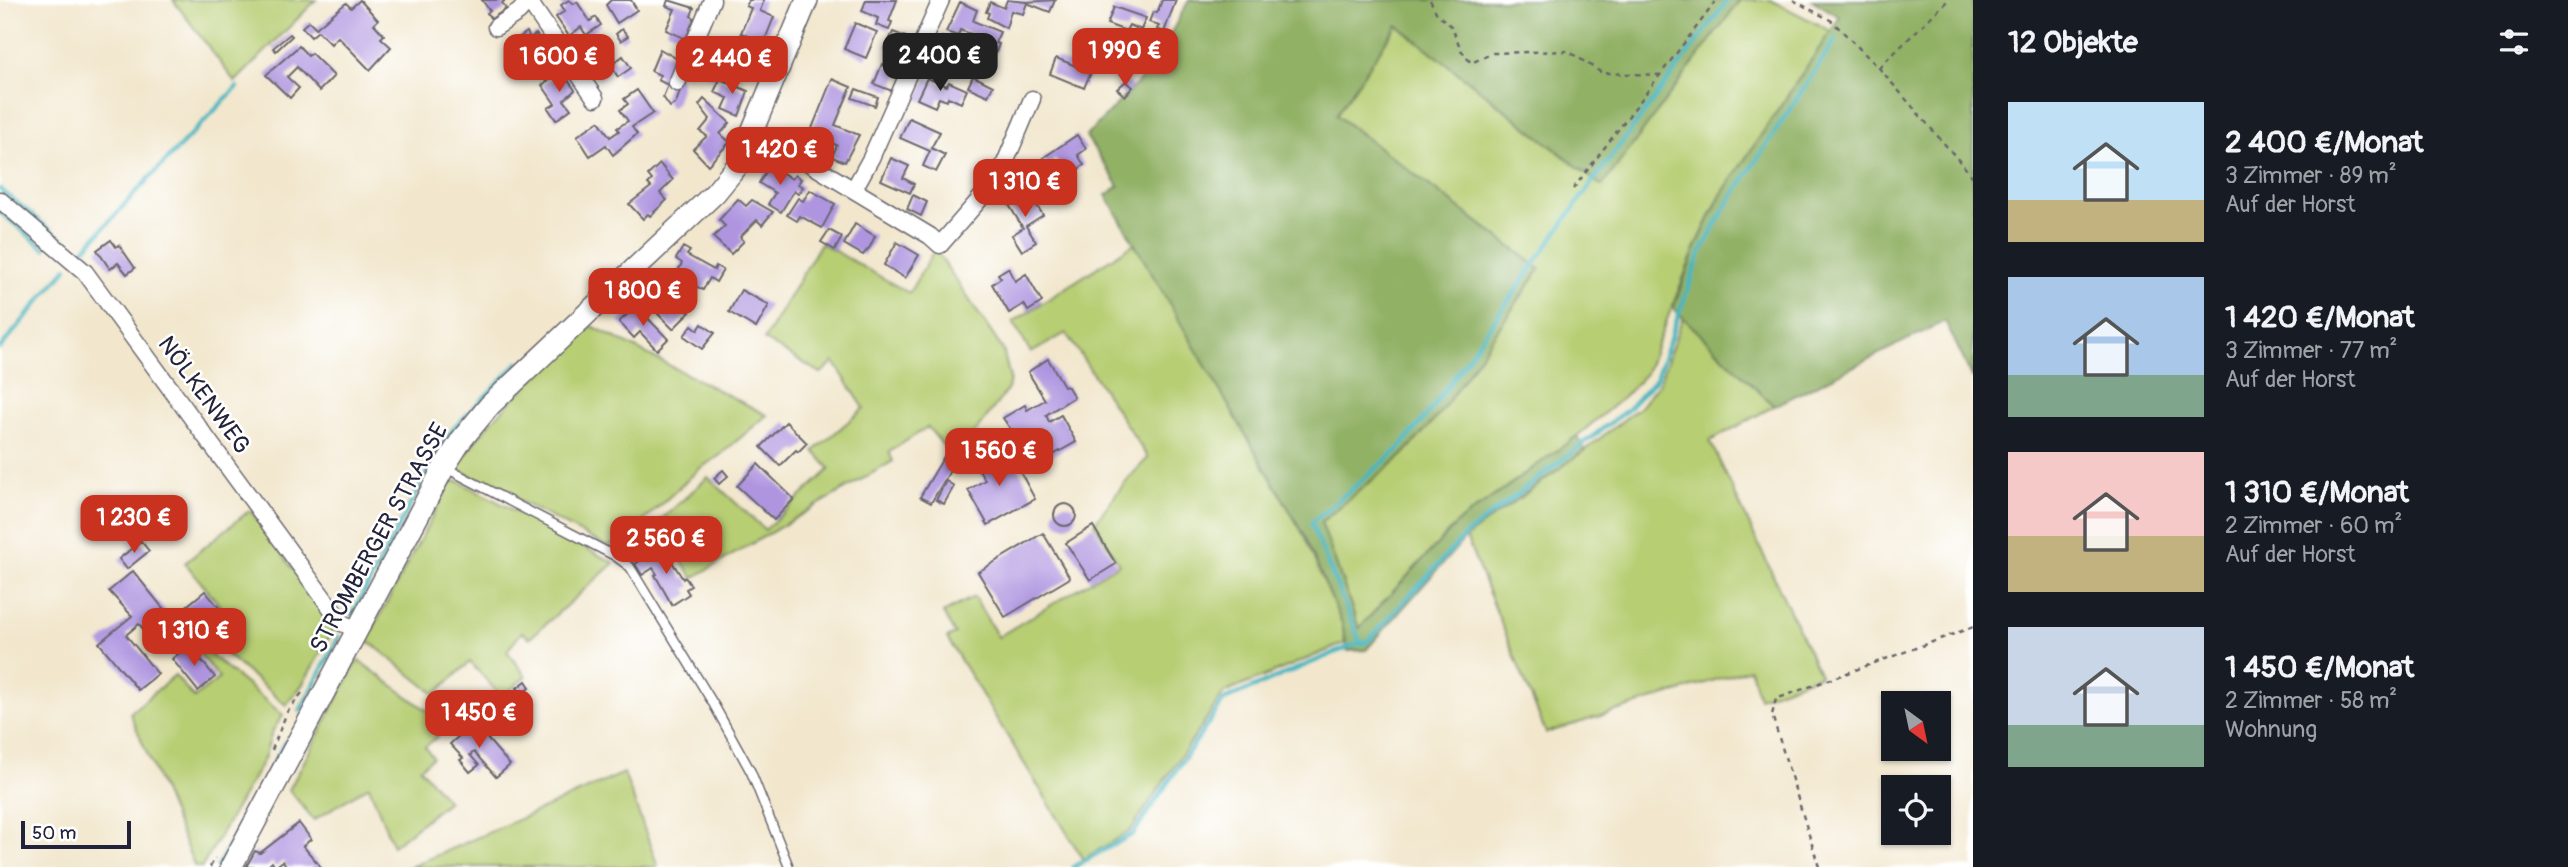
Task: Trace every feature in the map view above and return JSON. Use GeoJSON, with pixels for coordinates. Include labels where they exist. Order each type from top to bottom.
{"type":"FeatureCollection","features":[{"type":"Feature","properties":{"kind":"main road","name":"STROMBERGER STRASSE"},"geometry":{"type":"LineString","coordinates":[[231,867],[444,467],[462,439],[490,405],[715,193],[738,165],[807,0]]}},
{"type":"Feature","properties":{"kind":"street"},"geometry":{"type":"LineString","coordinates":[[496,27],[519,12],[528,0],[595,98]]}},
{"type":"Feature","properties":{"kind":"street"},"geometry":{"type":"LineString","coordinates":[[677,83],[712,0]]}},
{"type":"Feature","properties":{"kind":"street"},"geometry":{"type":"LineString","coordinates":[[854,189],[871,158],[941,0]]}},
{"type":"Feature","properties":{"kind":"street"},"geometry":{"type":"LineString","coordinates":[[754,130],[930,236],[940,246],[999,177],[1032,99]]}},
{"type":"Feature","properties":{"kind":"street","name":"NÖLKENWEG"},"geometry":{"type":"LineString","coordinates":[[0,200],[85,272],[342,623],[357,630]]}},
{"type":"Feature","properties":{"kind":"lane"},"geometry":{"type":"LineString","coordinates":[[444,467],[615,556],[630,567],[714,705],[751,772],[789,867]]}},
{"type":"Feature","properties":{"kind":"path"},"geometry":{"type":"LineString","coordinates":[[1430,0],[1437,14],[1452,27],[1461,50],[1471,63],[1493,54],[1568,51],[1602,73],[1661,75]]}},
{"type":"Feature","properties":{"kind":"path"},"geometry":{"type":"LineString","coordinates":[[1573,190],[1717,0]]}},
{"type":"Feature","properties":{"kind":"path"},"geometry":{"type":"LineString","coordinates":[[1793,0],[1832,22],[1879,68],[1973,177]]}},
{"type":"Feature","properties":{"kind":"path"},"geometry":{"type":"LineString","coordinates":[[1879,68],[1948,0]]}},
{"type":"Feature","properties":{"kind":"path"},"geometry":{"type":"LineString","coordinates":[[1818,867],[1772,715],[1776,699],[1973,627]]}},
{"type":"Feature","properties":{"kind":"green space"},"geometry":{"type":"Polygon","coordinates":[[[173,0],[316,0],[235,82],[173,0]]]}},
{"type":"Feature","properties":{"kind":"green space"},"geometry":{"type":"Polygon","coordinates":[[[1189,0],[1740,0],[1602,186],[1397,25],[1336,115],[1540,269],[1438,416],[1403,455],[1321,522],[1359,628],[1457,523],[1577,436],[1585,450],[1466,537],[1366,650],[1348,651],[1342,623],[1304,535],[1106,195],[1119,186],[1086,136],[1152,68],[1189,0]]]}},
{"type":"Feature","properties":{"kind":"green space"},"geometry":{"type":"Polygon","coordinates":[[[1740,0],[1771,0],[1831,31],[1719,198],[1694,251],[1646,373],[1627,394],[1577,436],[1457,523],[1359,629],[1321,522],[1403,455],[1438,416],[1540,269],[1336,115],[1397,25],[1602,186],[1740,0]]]}},
{"type":"Feature","properties":{"kind":"green space"},"geometry":{"type":"Polygon","coordinates":[[[1812,0],[1973,0],[1973,379],[1945,321],[1774,406],[1673,308],[1694,251],[1719,198],[1840,17],[1812,0]]]}},
{"type":"Feature","properties":{"kind":"green space"},"geometry":{"type":"Polygon","coordinates":[[[821,243],[909,293],[935,249],[1003,350],[1010,378],[1008,389],[957,456],[946,449],[928,427],[889,452],[893,461],[693,578],[665,535],[631,562],[629,549],[708,477],[765,530],[830,469],[814,451],[864,408],[834,362],[821,373],[764,340],[821,243]]]}},
{"type":"Feature","properties":{"kind":"green space"},"geometry":{"type":"Polygon","coordinates":[[[1135,243],[1304,535],[1342,623],[1345,643],[1224,693],[1130,831],[1083,859],[947,638],[955,634],[943,613],[974,597],[998,637],[1119,564],[1094,523],[1148,458],[1066,333],[1031,353],[1013,322],[1135,243]]]}},
{"type":"Feature","properties":{"kind":"green space"},"geometry":{"type":"Polygon","coordinates":[[[1683,317],[1774,406],[1710,441],[1820,675],[1759,698],[1750,669],[1546,733],[1466,537],[1640,407],[1659,383],[1683,317]]]}},
{"type":"Feature","properties":{"kind":"green space"},"geometry":{"type":"Polygon","coordinates":[[[592,326],[767,415],[719,456],[699,469],[620,543],[606,546],[456,468],[502,410],[592,326]]]}},
{"type":"Feature","properties":{"kind":"green space"},"geometry":{"type":"Polygon","coordinates":[[[458,481],[614,563],[530,638],[522,632],[507,651],[526,676],[502,697],[470,662],[435,694],[367,640],[450,483],[458,481]]]}},
{"type":"Feature","properties":{"kind":"green space"},"geometry":{"type":"Polygon","coordinates":[[[250,510],[335,627],[303,684],[286,705],[213,643],[235,624],[185,563],[250,510]]]}},
{"type":"Feature","properties":{"kind":"green space"},"geometry":{"type":"Polygon","coordinates":[[[205,650],[283,715],[272,732],[264,759],[202,867],[195,867],[130,713],[175,675],[194,698],[219,678],[200,654],[205,650]]]}},
{"type":"Feature","properties":{"kind":"green space"},"geometry":{"type":"Polygon","coordinates":[[[358,660],[429,712],[438,736],[425,747],[433,757],[420,768],[448,801],[393,846],[369,786],[314,820],[289,790],[358,660]]]}},
{"type":"Feature","properties":{"kind":"green space"},"geometry":{"type":"Polygon","coordinates":[[[624,773],[658,867],[410,867],[624,773]]]}},
{"type":"Feature","properties":{"kind":"building"},"geometry":{"type":"Polygon","coordinates":[[[360,0],[378,20],[374,24],[384,35],[381,38],[391,47],[370,70],[338,37],[331,44],[318,31],[311,37],[302,27],[309,21],[316,28],[346,3],[351,8],[360,0]]]}},
{"type":"Feature","properties":{"kind":"building"},"geometry":{"type":"Polygon","coordinates":[[[482,0],[506,0],[502,3],[506,9],[491,19],[487,13],[490,11],[482,0]]]}},
{"type":"Feature","properties":{"kind":"building"},"geometry":{"type":"Polygon","coordinates":[[[569,0],[574,4],[577,2],[590,21],[596,17],[601,25],[586,35],[581,27],[569,36],[556,17],[565,11],[561,5],[569,0]]]}},
{"type":"Feature","properties":{"kind":"building"},"geometry":{"type":"Polygon","coordinates":[[[611,0],[631,0],[637,10],[617,23],[606,5],[611,0]]]}},
{"type":"Feature","properties":{"kind":"building"},"geometry":{"type":"Polygon","coordinates":[[[668,0],[694,8],[691,16],[694,18],[686,39],[666,30],[675,9],[666,6],[668,0]]]}},
{"type":"Feature","properties":{"kind":"building"},"geometry":{"type":"Polygon","coordinates":[[[749,0],[764,0],[760,11],[774,17],[764,42],[757,39],[755,44],[749,41],[750,37],[741,33],[751,8],[746,6],[749,0]]]}},
{"type":"Feature","properties":{"kind":"building"},"geometry":{"type":"Polygon","coordinates":[[[866,0],[897,0],[889,21],[892,22],[889,30],[876,25],[878,18],[862,11],[866,0]]]}},
{"type":"Feature","properties":{"kind":"building"},"geometry":{"type":"Polygon","coordinates":[[[1007,0],[1055,0],[1050,12],[1027,3],[1023,14],[1011,11],[1006,28],[987,18],[989,13],[986,12],[990,2],[1004,8],[1007,0]]]}},
{"type":"Feature","properties":{"kind":"building"},"geometry":{"type":"Polygon","coordinates":[[[1162,0],[1176,0],[1164,32],[1157,29],[1159,26],[1149,22],[1153,12],[1157,13],[1162,0]]]}},
{"type":"Feature","properties":{"kind":"building"},"geometry":{"type":"Polygon","coordinates":[[[960,2],[977,10],[973,21],[1000,32],[995,43],[999,44],[996,52],[968,40],[971,34],[960,30],[958,36],[946,32],[960,2]]]}},
{"type":"Feature","properties":{"kind":"building"},"geometry":{"type":"Polygon","coordinates":[[[1114,7],[1146,18],[1141,30],[1129,25],[1126,31],[1107,24],[1114,7]]]}},
{"type":"Feature","properties":{"kind":"building"},"geometry":{"type":"Polygon","coordinates":[[[855,23],[877,32],[866,58],[844,49],[855,23]]]}},
{"type":"Feature","properties":{"kind":"building"},"geometry":{"type":"Polygon","coordinates":[[[622,29],[628,36],[621,41],[616,34],[622,29]]]}},
{"type":"Feature","properties":{"kind":"building"},"geometry":{"type":"Polygon","coordinates":[[[527,32],[530,38],[536,34],[547,50],[538,56],[544,63],[527,74],[520,64],[526,60],[513,42],[527,32]]]}},
{"type":"Feature","properties":{"kind":"building"},"geometry":{"type":"Polygon","coordinates":[[[893,32],[906,37],[899,52],[886,47],[893,32]]]}},
{"type":"Feature","properties":{"kind":"building"},"geometry":{"type":"Polygon","coordinates":[[[290,34],[292,36],[276,51],[273,48],[290,34]]]}},
{"type":"Feature","properties":{"kind":"building"},"geometry":{"type":"Polygon","coordinates":[[[942,37],[963,46],[965,41],[981,47],[970,72],[935,59],[942,37]]]}},
{"type":"Feature","properties":{"kind":"building"},"geometry":{"type":"Polygon","coordinates":[[[299,46],[308,56],[311,53],[334,76],[319,91],[297,67],[287,77],[299,88],[290,98],[266,75],[299,46]]]}},
{"type":"Feature","properties":{"kind":"building"},"geometry":{"type":"Polygon","coordinates":[[[605,47],[615,62],[623,56],[631,68],[618,77],[613,69],[599,79],[586,60],[605,47]]]}},
{"type":"Feature","properties":{"kind":"building"},"geometry":{"type":"Polygon","coordinates":[[[660,49],[679,60],[681,88],[676,103],[670,107],[663,97],[668,85],[658,80],[660,75],[651,71],[660,49]]]}},
{"type":"Feature","properties":{"kind":"building"},"geometry":{"type":"Polygon","coordinates":[[[709,56],[724,62],[717,79],[702,73],[709,56]]]}},
{"type":"Feature","properties":{"kind":"building"},"geometry":{"type":"Polygon","coordinates":[[[1056,58],[1091,72],[1084,88],[1050,74],[1056,58]]]}},
{"type":"Feature","properties":{"kind":"building"},"geometry":{"type":"Polygon","coordinates":[[[882,64],[900,71],[892,91],[874,84],[882,64]]]}},
{"type":"Feature","properties":{"kind":"building"},"geometry":{"type":"Polygon","coordinates":[[[562,72],[575,90],[564,100],[571,109],[556,120],[548,108],[555,104],[542,85],[562,72]]]}},
{"type":"Feature","properties":{"kind":"building"},"geometry":{"type":"Polygon","coordinates":[[[973,76],[993,86],[988,96],[968,87],[973,76]]]}},
{"type":"Feature","properties":{"kind":"building"},"geometry":{"type":"Polygon","coordinates":[[[927,78],[947,86],[949,82],[967,90],[961,103],[948,97],[947,101],[939,98],[935,107],[917,99],[927,78]]]}},
{"type":"Feature","properties":{"kind":"building"},"geometry":{"type":"Polygon","coordinates":[[[720,79],[748,91],[739,116],[723,109],[728,98],[714,92],[720,79]]]}},
{"type":"Feature","properties":{"kind":"building"},"geometry":{"type":"Polygon","coordinates":[[[832,79],[851,87],[835,125],[859,135],[845,162],[832,157],[837,145],[809,136],[832,79]]]}},
{"type":"Feature","properties":{"kind":"building"},"geometry":{"type":"Polygon","coordinates":[[[1126,81],[1133,87],[1125,96],[1117,89],[1126,81]]]}},
{"type":"Feature","properties":{"kind":"building"},"geometry":{"type":"Polygon","coordinates":[[[856,89],[878,97],[875,106],[852,98],[856,89]]]}},
{"type":"Feature","properties":{"kind":"building"},"geometry":{"type":"Polygon","coordinates":[[[637,90],[653,113],[632,127],[637,134],[613,155],[606,145],[590,156],[577,136],[599,121],[610,137],[619,131],[617,128],[628,121],[620,110],[628,104],[624,99],[637,90]]]}},
{"type":"Feature","properties":{"kind":"building"},"geometry":{"type":"Polygon","coordinates":[[[704,99],[730,123],[720,134],[730,142],[708,165],[693,149],[707,136],[700,131],[710,119],[699,105],[704,99]]]}},
{"type":"Feature","properties":{"kind":"building"},"geometry":{"type":"Polygon","coordinates":[[[909,118],[940,132],[931,148],[945,155],[936,172],[923,166],[930,151],[900,138],[909,118]]]}},
{"type":"Feature","properties":{"kind":"building"},"geometry":{"type":"Polygon","coordinates":[[[1077,135],[1086,149],[1078,155],[1084,165],[1067,177],[1055,159],[1048,165],[1043,158],[1077,135]]]}},
{"type":"Feature","properties":{"kind":"building"},"geometry":{"type":"Polygon","coordinates":[[[891,158],[909,166],[903,178],[914,184],[910,193],[881,180],[891,158]]]}},
{"type":"Feature","properties":{"kind":"building"},"geometry":{"type":"Polygon","coordinates":[[[660,164],[673,180],[660,193],[667,200],[643,219],[629,204],[651,187],[648,184],[652,180],[648,175],[660,164]]]}},
{"type":"Feature","properties":{"kind":"building"},"geometry":{"type":"Polygon","coordinates":[[[770,165],[792,179],[795,175],[801,179],[798,184],[803,187],[798,194],[794,191],[781,212],[768,204],[775,193],[759,183],[770,165]]]}},
{"type":"Feature","properties":{"kind":"building"},"geometry":{"type":"Polygon","coordinates":[[[810,190],[835,204],[822,228],[800,216],[797,221],[787,215],[798,198],[803,201],[810,190]]]}},
{"type":"Feature","properties":{"kind":"building"},"geometry":{"type":"Polygon","coordinates":[[[1028,192],[1043,215],[1026,226],[1036,242],[1022,251],[1012,235],[1023,228],[1009,205],[1028,192]]]}},
{"type":"Feature","properties":{"kind":"building"},"geometry":{"type":"Polygon","coordinates":[[[913,195],[927,202],[921,216],[907,209],[913,195]]]}},
{"type":"Feature","properties":{"kind":"building"},"geometry":{"type":"Polygon","coordinates":[[[738,199],[746,206],[752,200],[773,212],[762,225],[757,220],[740,237],[744,241],[731,254],[713,237],[725,226],[719,220],[738,199]]]}},
{"type":"Feature","properties":{"kind":"building"},"geometry":{"type":"Polygon","coordinates":[[[855,224],[875,236],[863,255],[844,244],[855,224]]]}},
{"type":"Feature","properties":{"kind":"building"},"geometry":{"type":"Polygon","coordinates":[[[829,230],[842,237],[835,250],[821,242],[829,230]]]}},
{"type":"Feature","properties":{"kind":"building"},"geometry":{"type":"Polygon","coordinates":[[[111,240],[116,247],[119,245],[135,268],[127,274],[118,263],[110,269],[97,250],[111,240]]]}},
{"type":"Feature","properties":{"kind":"building"},"geometry":{"type":"Polygon","coordinates":[[[897,242],[919,255],[905,278],[884,265],[897,242]]]}},
{"type":"Feature","properties":{"kind":"building"},"geometry":{"type":"Polygon","coordinates":[[[683,247],[690,251],[687,255],[714,270],[716,266],[723,270],[716,282],[710,278],[703,290],[676,275],[682,263],[676,259],[683,247]]]}},
{"type":"Feature","properties":{"kind":"building"},"geometry":{"type":"Polygon","coordinates":[[[1008,268],[1015,281],[1026,274],[1042,302],[1028,311],[1024,304],[1009,313],[992,284],[1001,278],[998,274],[1008,268]]]}},
{"type":"Feature","properties":{"kind":"building"},"geometry":{"type":"Polygon","coordinates":[[[741,290],[769,305],[756,328],[729,312],[741,290]]]}},
{"type":"Feature","properties":{"kind":"building"},"geometry":{"type":"Polygon","coordinates":[[[675,297],[690,312],[673,329],[658,314],[675,297]]]}},
{"type":"Feature","properties":{"kind":"building"},"geometry":{"type":"Polygon","coordinates":[[[636,306],[668,339],[657,350],[640,332],[634,338],[619,322],[636,306]]]}},
{"type":"Feature","properties":{"kind":"building"},"geometry":{"type":"Polygon","coordinates":[[[702,324],[715,333],[702,349],[684,336],[692,325],[698,330],[702,324]]]}},
{"type":"Feature","properties":{"kind":"building"},"geometry":{"type":"Polygon","coordinates":[[[1048,359],[1074,397],[1046,415],[1049,422],[1061,415],[1076,442],[1035,465],[1003,418],[1025,405],[1027,410],[1045,400],[1028,372],[1048,359]]]}},
{"type":"Feature","properties":{"kind":"building"},"geometry":{"type":"Polygon","coordinates":[[[786,422],[807,443],[780,466],[761,447],[786,422]]]}},
{"type":"Feature","properties":{"kind":"building"},"geometry":{"type":"Polygon","coordinates":[[[996,448],[1007,466],[1015,462],[1035,499],[988,525],[968,490],[985,480],[973,460],[996,448]]]}},
{"type":"Feature","properties":{"kind":"building"},"geometry":{"type":"Polygon","coordinates":[[[946,453],[957,459],[931,503],[920,497],[946,453]]]}},
{"type":"Feature","properties":{"kind":"building"},"geometry":{"type":"Polygon","coordinates":[[[758,464],[794,499],[774,520],[737,486],[758,464]]]}},
{"type":"Feature","properties":{"kind":"building"},"geometry":{"type":"Polygon","coordinates":[[[723,470],[728,476],[719,484],[714,478],[723,470]]]}},
{"type":"Feature","properties":{"kind":"building"},"geometry":{"type":"Polygon","coordinates":[[[946,481],[954,486],[944,504],[936,500],[946,481]]]}},
{"type":"Feature","properties":{"kind":"building"},"geometry":{"type":"Polygon","coordinates":[[[1065,504],[1073,507],[1076,515],[1073,523],[1065,526],[1057,523],[1054,515],[1057,507],[1065,504]]]}},
{"type":"Feature","properties":{"kind":"building"},"geometry":{"type":"Polygon","coordinates":[[[1093,526],[1116,564],[1090,580],[1066,543],[1093,526]]]}},
{"type":"Feature","properties":{"kind":"building"},"geometry":{"type":"Polygon","coordinates":[[[1043,533],[1070,578],[1005,617],[978,572],[1043,533]]]}},
{"type":"Feature","properties":{"kind":"building"},"geometry":{"type":"Polygon","coordinates":[[[141,541],[149,551],[127,569],[119,559],[141,541]]]}},
{"type":"Feature","properties":{"kind":"building"},"geometry":{"type":"Polygon","coordinates":[[[665,551],[683,579],[685,577],[691,586],[686,589],[689,594],[672,605],[653,568],[642,575],[635,564],[646,557],[649,561],[665,551]]]}},
{"type":"Feature","properties":{"kind":"building"},"geometry":{"type":"Polygon","coordinates":[[[133,571],[171,618],[149,636],[139,624],[126,635],[158,674],[138,690],[99,643],[132,616],[109,591],[133,571]]]}},
{"type":"Feature","properties":{"kind":"building"},"geometry":{"type":"Polygon","coordinates":[[[205,591],[227,617],[199,640],[177,614],[205,591]]]}},
{"type":"Feature","properties":{"kind":"building"},"geometry":{"type":"Polygon","coordinates":[[[189,645],[215,677],[198,691],[172,659],[189,645]]]}},
{"type":"Feature","properties":{"kind":"building"},"geometry":{"type":"Polygon","coordinates":[[[526,681],[530,687],[522,694],[517,688],[526,681]]]}},
{"type":"Feature","properties":{"kind":"building"},"geometry":{"type":"Polygon","coordinates":[[[462,696],[479,716],[468,725],[451,705],[462,696]]]}},
{"type":"Feature","properties":{"kind":"building"},"geometry":{"type":"Polygon","coordinates":[[[480,717],[485,723],[479,729],[510,765],[496,777],[474,752],[470,755],[479,765],[470,772],[460,760],[463,758],[450,744],[480,717]]]}},
{"type":"Feature","properties":{"kind":"building"},"geometry":{"type":"Polygon","coordinates":[[[299,823],[311,839],[303,846],[321,867],[287,867],[283,861],[275,867],[272,862],[267,867],[246,867],[255,851],[260,853],[299,823]]]}},
{"type":"Feature","properties":{"kind":"waterway"},"geometry":{"type":"LineString","coordinates":[[1361,644],[1311,523],[1399,449],[1430,411],[1591,184],[1728,0]]}},
{"type":"Feature","properties":{"kind":"waterway"},"geometry":{"type":"LineString","coordinates":[[1073,867],[1133,834],[1224,700],[1353,645],[1367,642],[1466,534],[1627,410],[1656,379],[1700,254],[1725,208],[1836,39]]}},
{"type":"Feature","properties":{"kind":"waterway"},"geometry":{"type":"LineString","coordinates":[[80,254],[237,87]]}},
{"type":"Feature","properties":{"kind":"waterway"},"geometry":{"type":"LineString","coordinates":[[0,189],[74,249]]}},
{"type":"Feature","properties":{"kind":"waterway"},"geometry":{"type":"LineString","coordinates":[[0,212],[45,249]]}},
{"type":"Feature","properties":{"kind":"waterway"},"geometry":{"type":"LineString","coordinates":[[0,348],[67,268]]}},
{"type":"Feature","properties":{"kind":"waterway"},"geometry":{"type":"LineString","coordinates":[[352,615],[441,446],[454,428],[518,363]]}},
{"type":"Feature","properties":{"kind":"waterway"},"geometry":{"type":"LineString","coordinates":[[300,711],[339,637]]}},
{"type":"Feature","properties":{"kind":"waterway"},"geometry":{"type":"LineString","coordinates":[[217,867],[285,742]]}}]}
